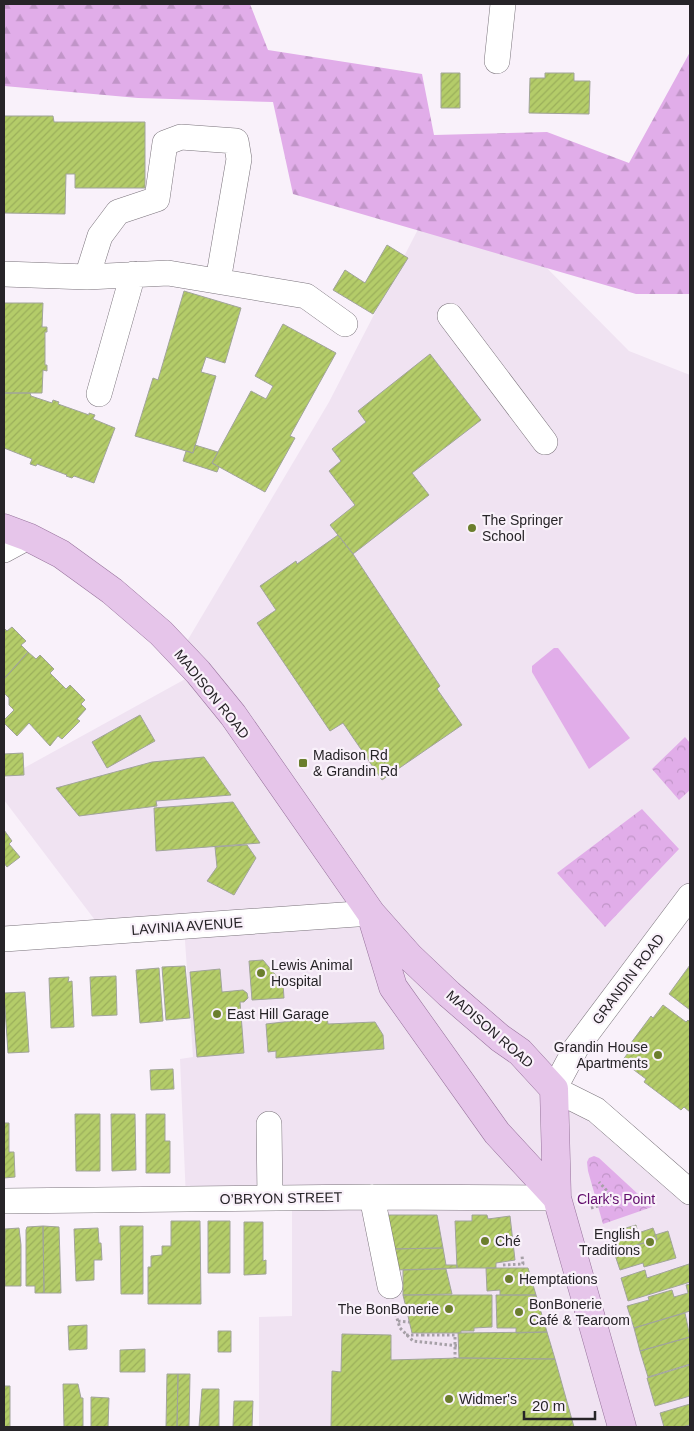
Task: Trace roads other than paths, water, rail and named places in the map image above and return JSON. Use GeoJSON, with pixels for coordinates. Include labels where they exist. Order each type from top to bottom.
{"type":"FeatureCollection","features":[{"type":"Feature","properties":{"kind":"main road","name":"MADISON ROAD"},"geometry":{"type":"LineString","coordinates":[[16,533],[61,554],[112,590],[161,633],[198,672],[238,723],[371,913],[410,957],[500,1038],[520,1052],[554,1089],[558,1198],[622,1427]]}},
{"type":"Feature","properties":{"kind":"main road","name":"MADISON ROAD"},"geometry":{"type":"LineString","coordinates":[[371,913],[393,987],[497,1133],[558,1198]]}},
{"type":"Feature","properties":{"kind":"street"},"geometry":{"type":"LineString","coordinates":[[497,61],[504,4]]}},
{"type":"Feature","properties":{"kind":"street"},"geometry":{"type":"LineString","coordinates":[[87,277],[100,236],[118,212],[157,199],[165,142],[182,137],[236,141],[239,158],[218,281]]}},
{"type":"Feature","properties":{"kind":"street"},"geometry":{"type":"LineString","coordinates":[[4,274],[87,277],[168,273],[306,296],[345,324]]}},
{"type":"Feature","properties":{"kind":"street"},"geometry":{"type":"LineString","coordinates":[[99,394],[133,274]]}},
{"type":"Feature","properties":{"kind":"street"},"geometry":{"type":"LineString","coordinates":[[450,316],[545,442]]}},
{"type":"Feature","properties":{"kind":"street"},"geometry":{"type":"LineString","coordinates":[[4,550],[16,533]]}},
{"type":"Feature","properties":{"kind":"street","name":"GRANDIN ROAD"},"geometry":{"type":"LineString","coordinates":[[554,1089],[576,1048],[690,896]]}},
{"type":"Feature","properties":{"kind":"street","name":"LAVINIA AVENUE"},"geometry":{"type":"LineString","coordinates":[[4,939],[371,913]]}},
{"type":"Feature","properties":{"kind":"street"},"geometry":{"type":"LineString","coordinates":[[554,1089],[596,1110],[690,1192]]}},
{"type":"Feature","properties":{"kind":"street"},"geometry":{"type":"LineString","coordinates":[[269,1124],[285,1192]]}},
{"type":"Feature","properties":{"kind":"street","name":"O’BRYON STREET"},"geometry":{"type":"LineString","coordinates":[[4,1201],[285,1192],[372,1197],[558,1198]]}},
{"type":"Feature","properties":{"kind":"street"},"geometry":{"type":"LineString","coordinates":[[372,1197],[392,1297]]}},
{"type":"Feature","properties":{"kind":"place","name":"The Springer School"},"geometry":{"type":"Point","coordinates":[472,528]}},
{"type":"Feature","properties":{"kind":"place","name":"Madison Rd & Grandin Rd"},"geometry":{"type":"Point","coordinates":[303,763]}},
{"type":"Feature","properties":{"kind":"place","name":"Lewis Animal Hospital"},"geometry":{"type":"Point","coordinates":[261,973]}},
{"type":"Feature","properties":{"kind":"place","name":"East Hill Garage"},"geometry":{"type":"Point","coordinates":[217,1014]}},
{"type":"Feature","properties":{"kind":"place","name":"Grandin House Apartments"},"geometry":{"type":"Point","coordinates":[658,1055]}},
{"type":"Feature","properties":{"kind":"place","name":"Ché"},"geometry":{"type":"Point","coordinates":[485,1241]}},
{"type":"Feature","properties":{"kind":"place","name":"English Traditions"},"geometry":{"type":"Point","coordinates":[650,1242]}},
{"type":"Feature","properties":{"kind":"place","name":"Hemptations"},"geometry":{"type":"Point","coordinates":[509,1279]}},
{"type":"Feature","properties":{"kind":"place","name":"The BonBonerie"},"geometry":{"type":"Point","coordinates":[449,1309]}},
{"type":"Feature","properties":{"kind":"place","name":"BonBonerie Café & Tearoom"},"geometry":{"type":"Point","coordinates":[519,1312]}},
{"type":"Feature","properties":{"kind":"place","name":"Widmer's"},"geometry":{"type":"Point","coordinates":[449,1399]}},
{"type":"Feature","properties":{"kind":"park label","name":"Clark's Point"},"geometry":{"type":"Point","coordinates":[616,1199]}}]}
